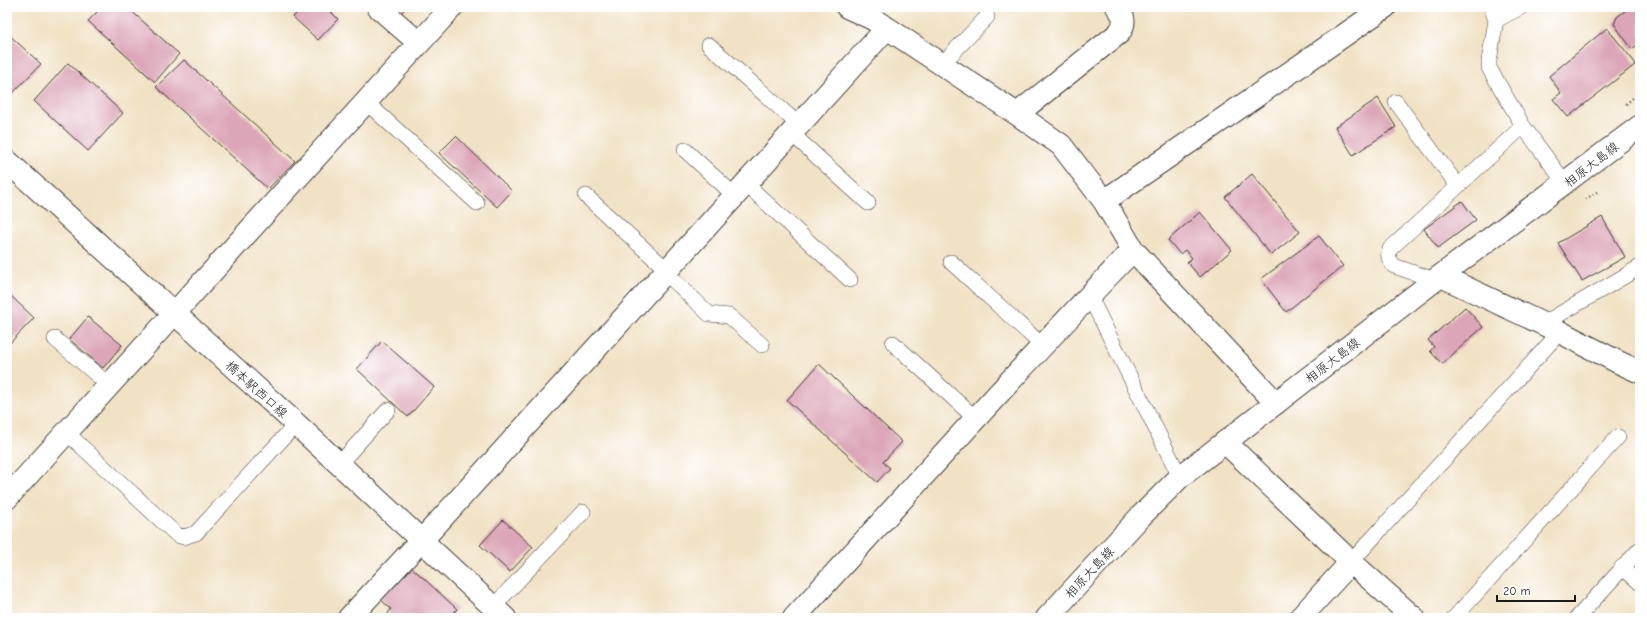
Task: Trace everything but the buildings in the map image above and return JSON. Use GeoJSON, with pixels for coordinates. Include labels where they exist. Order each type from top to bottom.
{"type":"FeatureCollection","features":[{"type":"Feature","properties":{"kind":"street"},"geometry":{"type":"LineString","coordinates":[[378,7],[419,43]]}},
{"type":"Feature","properties":{"kind":"street"},"geometry":{"type":"LineString","coordinates":[[7,498],[452,7]]}},
{"type":"Feature","properties":{"kind":"street"},"geometry":{"type":"LineString","coordinates":[[848,7],[871,18],[942,64],[1017,114],[1060,145],[1104,201],[1133,250],[1276,403]]}},
{"type":"Feature","properties":{"kind":"street"},"geometry":{"type":"LineString","coordinates":[[1017,114],[1119,33],[1123,27],[1124,19],[1122,13],[1117,7]]}},
{"type":"Feature","properties":{"kind":"street"},"geometry":{"type":"LineString","coordinates":[[1104,201],[1385,7]]}},
{"type":"Feature","properties":{"kind":"street"},"geometry":{"type":"LineString","coordinates":[[349,618],[886,28]]}},
{"type":"Feature","properties":{"kind":"street","name":"相原大島線"},"geometry":{"type":"LineString","coordinates":[[1047,618],[1139,518],[1180,477],[1438,278],[1640,126]]}},
{"type":"Feature","properties":{"kind":"street","name":"橋本駅西口線"},"geometry":{"type":"LineString","coordinates":[[9,165],[296,424],[499,613]]}},
{"type":"Feature","properties":{"kind":"street"},"geometry":{"type":"LineString","coordinates":[[794,618],[943,456],[975,418],[1089,295],[1133,250]]}},
{"type":"Feature","properties":{"kind":"street"},"geometry":{"type":"LineString","coordinates":[[1438,278],[1551,328],[1640,372]]}},
{"type":"Feature","properties":{"kind":"street"},"geometry":{"type":"LineString","coordinates":[[1225,442],[1351,562],[1414,618]]}},
{"type":"Feature","properties":{"kind":"street"},"geometry":{"type":"LineString","coordinates":[[1300,618],[1351,562]]}},
{"type":"Feature","properties":{"kind":"lane"},"geometry":{"type":"LineString","coordinates":[[1521,7],[1493,14],[1488,61],[1489,68],[1523,126],[1565,183]]}},
{"type":"Feature","properties":{"kind":"lane"},"geometry":{"type":"LineString","coordinates":[[942,64],[987,17]]}},
{"type":"Feature","properties":{"kind":"lane"},"geometry":{"type":"LineString","coordinates":[[709,45],[868,203]]}},
{"type":"Feature","properties":{"kind":"lane"},"geometry":{"type":"LineString","coordinates":[[366,102],[477,202]]}},
{"type":"Feature","properties":{"kind":"lane"},"geometry":{"type":"LineString","coordinates":[[1396,102],[1458,186]]}},
{"type":"Feature","properties":{"kind":"lane"},"geometry":{"type":"LineString","coordinates":[[1438,278],[1394,266],[1388,255],[1390,249],[1523,126]]}},
{"type":"Feature","properties":{"kind":"lane"},"geometry":{"type":"LineString","coordinates":[[685,150],[740,189],[850,280]]}},
{"type":"Feature","properties":{"kind":"lane"},"geometry":{"type":"LineString","coordinates":[[586,196],[709,314],[729,316],[762,345]]}},
{"type":"Feature","properties":{"kind":"lane"},"geometry":{"type":"LineString","coordinates":[[951,262],[1043,346]]}},
{"type":"Feature","properties":{"kind":"lane"},"geometry":{"type":"LineString","coordinates":[[1351,562],[1551,328],[1640,267]]}},
{"type":"Feature","properties":{"kind":"lane"},"geometry":{"type":"LineString","coordinates":[[1089,295],[1180,477]]}},
{"type":"Feature","properties":{"kind":"lane"},"geometry":{"type":"LineString","coordinates":[[56,339],[110,386]]}},
{"type":"Feature","properties":{"kind":"lane"},"geometry":{"type":"LineString","coordinates":[[893,343],[975,418]]}},
{"type":"Feature","properties":{"kind":"lane"},"geometry":{"type":"LineString","coordinates":[[339,464],[388,410]]}},
{"type":"Feature","properties":{"kind":"lane"},"geometry":{"type":"LineString","coordinates":[[66,432],[178,535],[184,537],[196,533],[296,424]]}},
{"type":"Feature","properties":{"kind":"lane"},"geometry":{"type":"LineString","coordinates":[[1454,618],[1618,437]]}},
{"type":"Feature","properties":{"kind":"lane"},"geometry":{"type":"LineString","coordinates":[[499,613],[583,512]]}},
{"type":"Feature","properties":{"kind":"lane"},"geometry":{"type":"LineString","coordinates":[[1577,618],[1640,549]]}},
{"type":"Feature","properties":{"kind":"lane"},"geometry":{"type":"LineString","coordinates":[[1622,567],[1640,584]]}}]}
